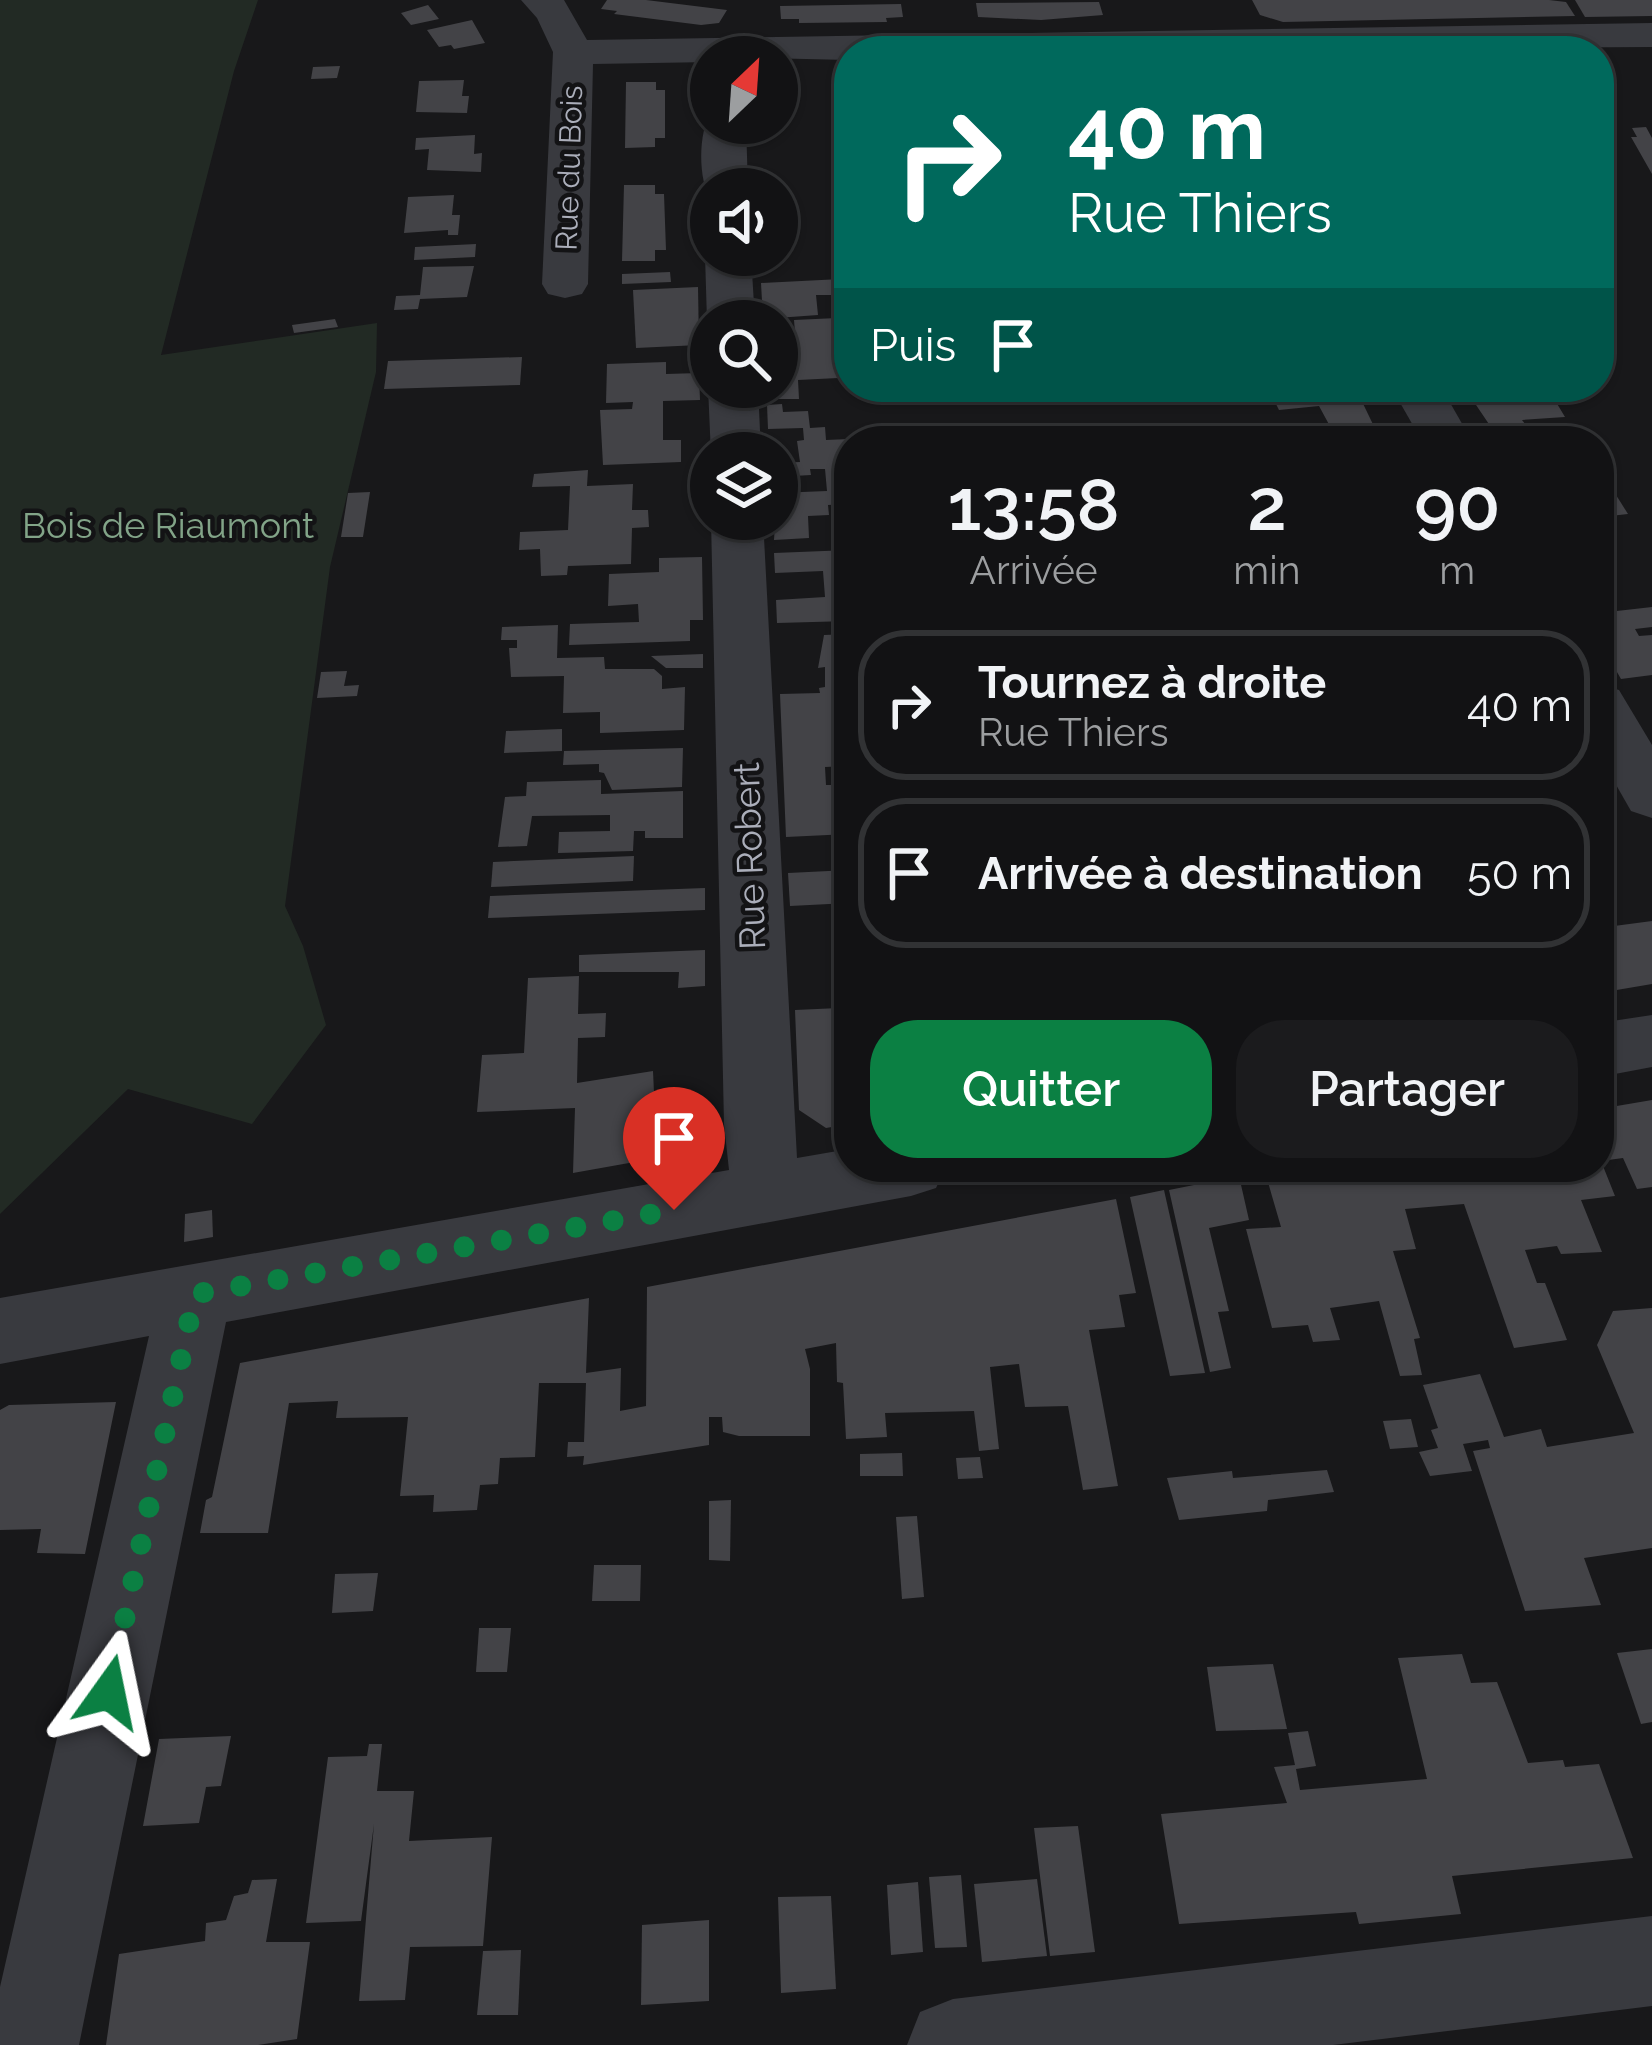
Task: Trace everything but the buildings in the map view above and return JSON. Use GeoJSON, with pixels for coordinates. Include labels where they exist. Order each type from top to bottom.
{"type":"FeatureCollection","features":[{"type":"Feature","properties":{"kind":"street"},"geometry":{"type":"LineString","coordinates":[[541,0],[555,13],[573,52],[690,54]]}},
{"type":"Feature","properties":{"kind":"street"},"geometry":{"type":"LineString","coordinates":[[1611,36],[1652,35]]}},
{"type":"Feature","properties":{"kind":"street"},"geometry":{"type":"LineString","coordinates":[[1146,36],[1404,36]]}},
{"type":"Feature","properties":{"kind":"street"},"geometry":{"type":"LineString","coordinates":[[798,51],[834,49]]}},
{"type":"Feature","properties":{"kind":"street","name":"Rue du Bois"},"geometry":{"type":"LineString","coordinates":[[565,284],[573,52]]}},
{"type":"Feature","properties":{"kind":"street","name":"Rue Robert"},"geometry":{"type":"LineString","coordinates":[[738,540],[758,1124],[766,1192]]}},
{"type":"Feature","properties":{"kind":"street"},"geometry":{"type":"LineString","coordinates":[[1614,730],[1652,796]]}},
{"type":"Feature","properties":{"kind":"street"},"geometry":{"type":"LineString","coordinates":[[1614,1047],[1652,1041]]}},
{"type":"Feature","properties":{"kind":"street"},"geometry":{"type":"LineString","coordinates":[[0,1331],[834,1180]]}},
{"type":"Feature","properties":{"kind":"street"},"geometry":{"type":"LineString","coordinates":[[33,2045],[195,1294]]}},
{"type":"Feature","properties":{"kind":"street"},"geometry":{"type":"LineString","coordinates":[[953,2045],[1652,1961]]}},
{"type":"Feature","properties":{"kind":"green space","name":"Bois de Riaumont"},"geometry":{"type":"Polygon","coordinates":[[[0,0],[258,0],[234,71],[161,355],[377,323],[376,372],[330,567],[285,906],[303,946],[326,1025],[252,1124],[128,1089],[0,1214],[0,0]]]}},
{"type":"Feature","properties":{"kind":"route"},"geometry":{"type":"LineString","coordinates":[[109,1692],[195,1294],[674,1210]]}}]}
